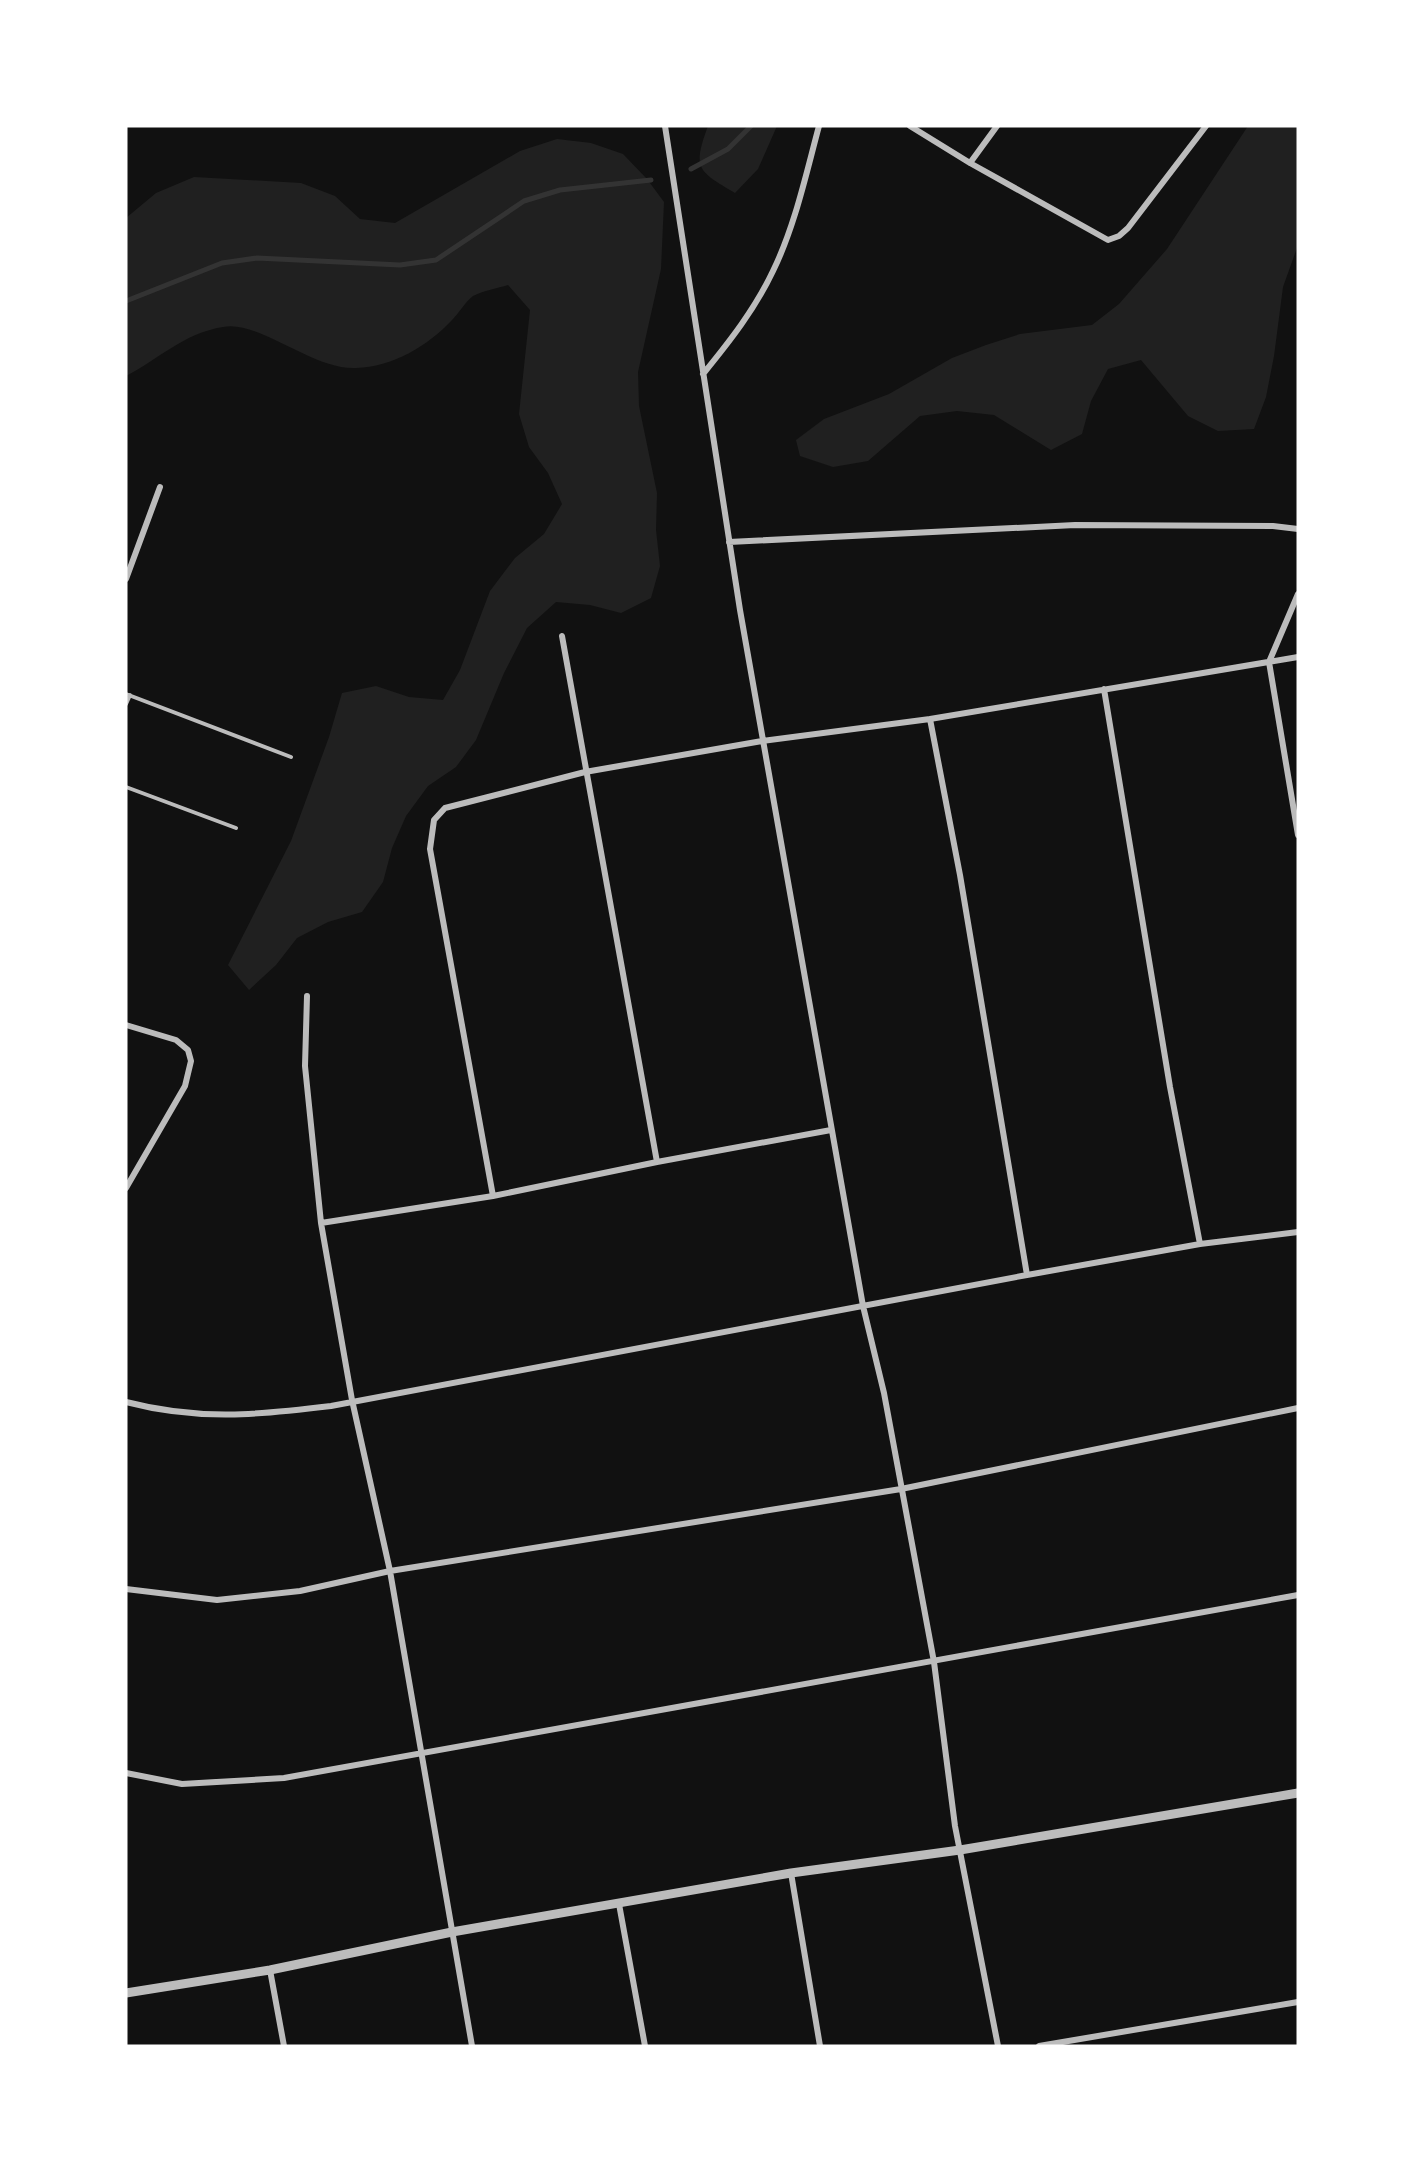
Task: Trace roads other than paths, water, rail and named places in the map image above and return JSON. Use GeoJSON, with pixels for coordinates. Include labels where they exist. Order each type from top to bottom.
{"type":"FeatureCollection","features":[{"type":"Feature","properties":{"kind":"street"},"geometry":{"type":"LineString","coordinates":[[665,126],[762,741],[863,1306],[884,1393],[934,1662],[960,1850],[998,2046]]}},
{"type":"Feature","properties":{"kind":"street"},"geometry":{"type":"LineString","coordinates":[[704,374],[734,336],[774,270],[791,226],[819,126]]}},
{"type":"Feature","properties":{"kind":"street"},"geometry":{"type":"LineString","coordinates":[[910,126],[1102,239],[1119,236],[1206,126]]}},
{"type":"Feature","properties":{"kind":"street"},"geometry":{"type":"LineString","coordinates":[[970,163],[997,126]]}},
{"type":"Feature","properties":{"kind":"street"},"geometry":{"type":"LineString","coordinates":[[126,579],[160,487]]}},
{"type":"Feature","properties":{"kind":"street"},"geometry":{"type":"LineString","coordinates":[[729,542],[1075,525],[1273,526],[1298,529]]}},
{"type":"Feature","properties":{"kind":"street"},"geometry":{"type":"LineString","coordinates":[[1298,594],[1269,662],[1298,835]]}},
{"type":"Feature","properties":{"kind":"street"},"geometry":{"type":"LineString","coordinates":[[562,636],[657,1161]]}},
{"type":"Feature","properties":{"kind":"street"},"geometry":{"type":"LineString","coordinates":[[493,1196],[430,849],[431,830],[439,812],[453,804],[585,771],[762,741],[930,719],[1298,657]]}},
{"type":"Feature","properties":{"kind":"street"},"geometry":{"type":"LineString","coordinates":[[1104,689],[1170,1087],[1200,1244]]}},
{"type":"Feature","properties":{"kind":"street"},"geometry":{"type":"LineString","coordinates":[[930,719],[960,875],[1027,1275]]}},
{"type":"Feature","properties":{"kind":"street"},"geometry":{"type":"LineString","coordinates":[[307,996],[305,1066],[321,1223],[352,1400],[390,1571],[472,2046]]}},
{"type":"Feature","properties":{"kind":"street"},"geometry":{"type":"LineString","coordinates":[[126,1025],[176,1040],[185,1046],[190,1054],[189,1078],[126,1188]]}},
{"type":"Feature","properties":{"kind":"street"},"geometry":{"type":"LineString","coordinates":[[321,1223],[493,1196],[657,1161],[831,1130]]}},
{"type":"Feature","properties":{"kind":"street"},"geometry":{"type":"LineString","coordinates":[[126,1401],[166,1409],[235,1416],[263,1415],[331,1406],[352,1400],[1027,1275],[1200,1244],[1298,1232]]}},
{"type":"Feature","properties":{"kind":"street"},"geometry":{"type":"LineString","coordinates":[[126,1589],[217,1600],[300,1591],[390,1571],[901,1489],[1298,1408]]}},
{"type":"Feature","properties":{"kind":"street"},"geometry":{"type":"LineString","coordinates":[[126,1773],[182,1784],[221,1784],[284,1778],[1298,1595]]}},
{"type":"Feature","properties":{"kind":"street"},"geometry":{"type":"LineString","coordinates":[[126,1993],[270,1970],[452,1932],[791,1873],[960,1850],[1298,1793]]}},
{"type":"Feature","properties":{"kind":"street"},"geometry":{"type":"LineString","coordinates":[[791,1873],[820,2046]]}},
{"type":"Feature","properties":{"kind":"street"},"geometry":{"type":"LineString","coordinates":[[619,1904],[645,2046]]}},
{"type":"Feature","properties":{"kind":"street"},"geometry":{"type":"LineString","coordinates":[[270,1970],[284,2046]]}},
{"type":"Feature","properties":{"kind":"street"},"geometry":{"type":"LineString","coordinates":[[1038,2046],[1298,2002]]}},
{"type":"Feature","properties":{"kind":"lane"},"geometry":{"type":"LineString","coordinates":[[126,704],[128,694],[291,757]]}},
{"type":"Feature","properties":{"kind":"lane"},"geometry":{"type":"LineString","coordinates":[[126,787],[236,828]]}},
{"type":"Feature","properties":{"kind":"waterway"},"geometry":{"type":"LineString","coordinates":[[691,169],[728,149],[751,126]]}},
{"type":"Feature","properties":{"kind":"waterway"},"geometry":{"type":"LineString","coordinates":[[126,301],[222,263],[257,258],[400,265],[436,260],[524,201],[560,190],[651,180]]}}]}
